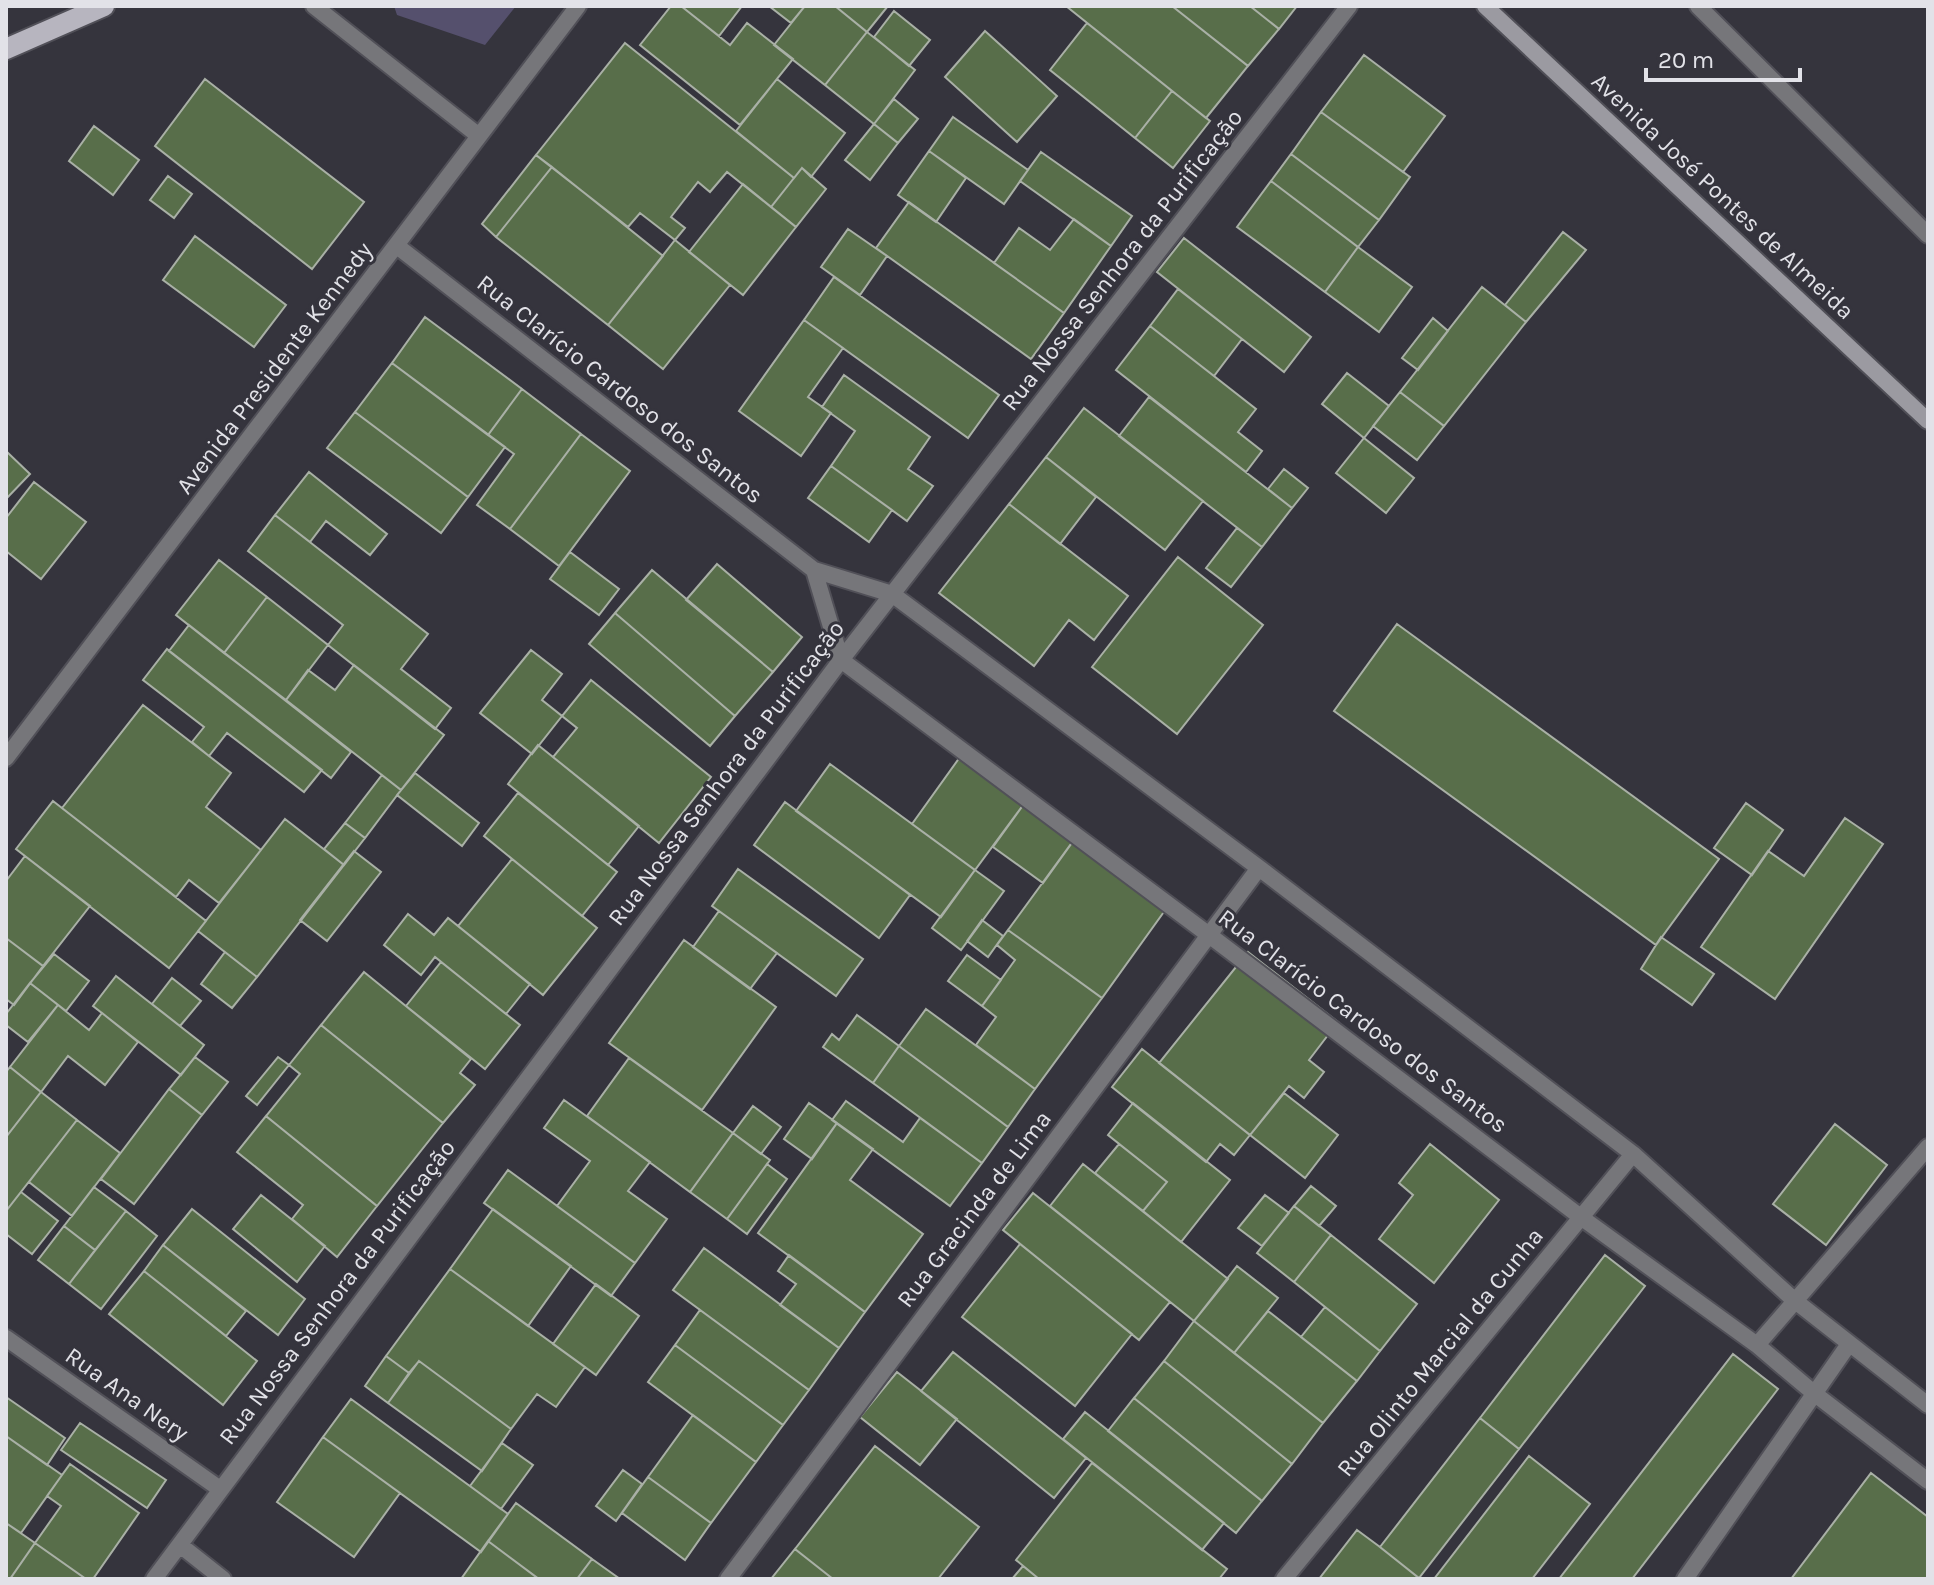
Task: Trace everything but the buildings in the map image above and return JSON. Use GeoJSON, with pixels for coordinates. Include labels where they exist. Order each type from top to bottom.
{"type":"FeatureCollection","features":[{"type":"Feature","properties":{"kind":"main road"},"geometry":{"type":"LineString","coordinates":[[6,49],[104,6]]}},
{"type":"Feature","properties":{"kind":"street"},"geometry":{"type":"LineString","coordinates":[[314,6],[479,136]]}},
{"type":"Feature","properties":{"kind":"street","name":"Avenida Presidente Kennedy"},"geometry":{"type":"LineString","coordinates":[[6,758],[578,6]]}},
{"type":"Feature","properties":{"kind":"street","name":"Rua Nossa Senhora da Purificação"},"geometry":{"type":"LineString","coordinates":[[154,1579],[841,660],[1349,6]]}},
{"type":"Feature","properties":{"kind":"street","name":"Avenida José Pontes de Almeida"},"geometry":{"type":"LineString","coordinates":[[1485,6],[1928,421]]}},
{"type":"Feature","properties":{"kind":"street"},"geometry":{"type":"LineString","coordinates":[[1698,6],[1928,235]]}},
{"type":"Feature","properties":{"kind":"street","name":"Rua Clarício Cardoso dos Santos"},"geometry":{"type":"LineString","coordinates":[[397,246],[814,570],[892,594],[1259,868],[1633,1154],[1794,1300],[1928,1405]]}},
{"type":"Feature","properties":{"kind":"street"},"geometry":{"type":"LineString","coordinates":[[814,570],[841,660]]}},
{"type":"Feature","properties":{"kind":"street","name":"Rua Clarício Cardoso dos Santos"},"geometry":{"type":"LineString","coordinates":[[841,660],[1582,1218],[1757,1345],[1928,1481]]}},
{"type":"Feature","properties":{"kind":"street","name":"Rua Gracinda de Lima"},"geometry":{"type":"LineString","coordinates":[[728,1579],[1259,868]]}},
{"type":"Feature","properties":{"kind":"street"},"geometry":{"type":"LineString","coordinates":[[1757,1345],[1928,1147]]}},
{"type":"Feature","properties":{"kind":"street","name":"Rua Olinto Marcial da Cunha"},"geometry":{"type":"LineString","coordinates":[[1284,1579],[1633,1154]]}},
{"type":"Feature","properties":{"kind":"street","name":"Rua Ana Nery"},"geometry":{"type":"LineString","coordinates":[[6,1338],[220,1489]]}},
{"type":"Feature","properties":{"kind":"street"},"geometry":{"type":"LineString","coordinates":[[1685,1579],[1849,1344]]}},
{"type":"Feature","properties":{"kind":"street"},"geometry":{"type":"LineString","coordinates":[[180,1545],[223,1579]]}},
{"type":"Feature","properties":{"kind":"shaded area"},"geometry":{"type":"Polygon","coordinates":[[[394,6],[516,6],[485,45],[397,15],[394,6]]]}}]}
